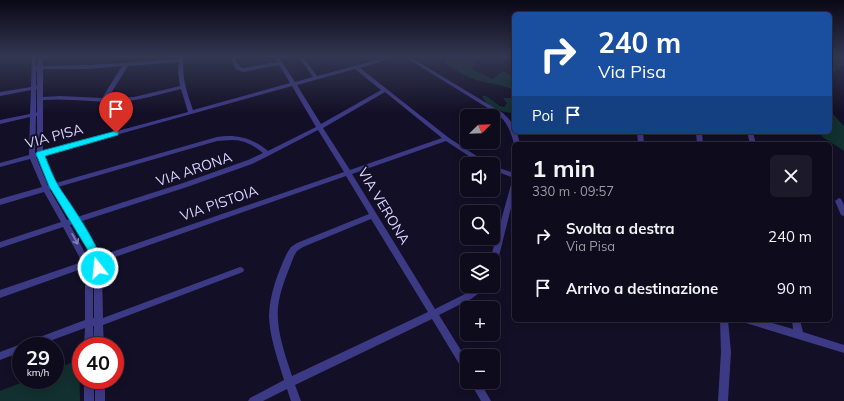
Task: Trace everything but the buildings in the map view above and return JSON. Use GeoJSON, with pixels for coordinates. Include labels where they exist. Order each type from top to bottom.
{"type":"FeatureCollection","features":[{"type":"Feature","properties":{"kind":"street"},"geometry":{"type":"LineString","coordinates":[[36,76],[36,114],[32,156],[46,188],[87,264],[89,277],[89,337]]}},
{"type":"Feature","properties":{"kind":"street"},"geometry":{"type":"LineString","coordinates":[[104,100],[119,76]]}},
{"type":"Feature","properties":{"kind":"street"},"geometry":{"type":"LineString","coordinates":[[181,76],[191,113]]}},
{"type":"Feature","properties":{"kind":"street","name":"VIA VERONA"},"geometry":{"type":"LineString","coordinates":[[289,76],[460,357]]}},
{"type":"Feature","properties":{"kind":"street","name":"VIA PISA"},"geometry":{"type":"LineString","coordinates":[[0,165],[324,76]]}},
{"type":"Feature","properties":{"kind":"street"},"geometry":{"type":"LineString","coordinates":[[367,76],[447,139],[475,157]]}},
{"type":"Feature","properties":{"kind":"street"},"geometry":{"type":"LineString","coordinates":[[438,76],[505,117],[512,129]]}},
{"type":"Feature","properties":{"kind":"street"},"geometry":{"type":"LineString","coordinates":[[0,94],[36,87]]}},
{"type":"Feature","properties":{"kind":"street"},"geometry":{"type":"LineString","coordinates":[[36,87],[40,99],[36,114],[40,154],[54,186],[90,245],[97,260],[99,337]]}},
{"type":"Feature","properties":{"kind":"street"},"geometry":{"type":"LineString","coordinates":[[40,99],[64,97],[104,100],[138,98],[184,87]]}},
{"type":"Feature","properties":{"kind":"street","name":"VIA ARONA"},"geometry":{"type":"LineString","coordinates":[[0,245],[216,175],[268,154],[320,127],[385,90]]}},
{"type":"Feature","properties":{"kind":"street"},"geometry":{"type":"LineString","coordinates":[[0,122],[36,114]]}},
{"type":"Feature","properties":{"kind":"street"},"geometry":{"type":"LineString","coordinates":[[505,117],[512,117]]}},
{"type":"Feature","properties":{"kind":"street"},"geometry":{"type":"LineString","coordinates":[[0,202],[220,138],[246,139],[256,144],[268,154]]}},
{"type":"Feature","properties":{"kind":"street","name":"VIA PISTOIA"},"geometry":{"type":"LineString","coordinates":[[0,294],[347,172],[447,139]]}},
{"type":"Feature","properties":{"kind":"street"},"geometry":{"type":"LineString","coordinates":[[500,171],[512,175]]}},
{"type":"Feature","properties":{"kind":"street"},"geometry":{"type":"LineString","coordinates":[[496,253],[512,201]]}},
{"type":"Feature","properties":{"kind":"street"},"geometry":{"type":"LineString","coordinates":[[839,201],[844,213]]}},
{"type":"Feature","properties":{"kind":"street"},"geometry":{"type":"LineString","coordinates":[[296,401],[276,334],[274,314],[276,297],[291,253],[300,245],[373,215]]}},
{"type":"Feature","properties":{"kind":"street"},"geometry":{"type":"LineString","coordinates":[[49,337],[89,322],[99,323],[240,270]]}},
{"type":"Feature","properties":{"kind":"street"},"geometry":{"type":"LineString","coordinates":[[253,401],[290,381],[434,314],[473,293]]}},
{"type":"Feature","properties":{"kind":"street"},"geometry":{"type":"LineString","coordinates":[[723,401],[726,352],[724,322]]}},
{"type":"Feature","properties":{"kind":"street"},"geometry":{"type":"LineString","coordinates":[[756,322],[844,349]]}},
{"type":"Feature","properties":{"kind":"street"},"geometry":{"type":"LineString","coordinates":[[796,322],[799,335]]}},
{"type":"Feature","properties":{"kind":"street"},"geometry":{"type":"LineString","coordinates":[[0,356],[12,351]]}},
{"type":"Feature","properties":{"kind":"street"},"geometry":{"type":"LineString","coordinates":[[89,389],[90,401]]}},
{"type":"Feature","properties":{"kind":"street"},"geometry":{"type":"LineString","coordinates":[[100,389],[100,401]]}},
{"type":"Feature","properties":{"kind":"street"},"geometry":{"type":"LineString","coordinates":[[479,389],[486,401]]}},
{"type":"Feature","properties":{"kind":"green space"},"geometry":{"type":"Polygon","coordinates":[[[467,76],[485,76],[492,79],[497,76],[512,76],[512,89],[476,80],[467,76]]]}},
{"type":"Feature","properties":{"kind":"green space"},"geometry":{"type":"Polygon","coordinates":[[[482,96],[486,96],[500,106],[504,107],[507,103],[503,98],[512,98],[512,113],[496,109],[488,104],[482,96]]]}},
{"type":"Feature","properties":{"kind":"green space"},"geometry":{"type":"Polygon","coordinates":[[[832,113],[844,126],[844,151],[820,134],[832,134],[832,113]]]}},
{"type":"Feature","properties":{"kind":"green space"},"geometry":{"type":"Polygon","coordinates":[[[72,363],[72,389],[80,389],[80,401],[0,401],[0,391],[12,386],[12,389],[64,389],[64,366],[72,363]]]}},
{"type":"Feature","properties":{"kind":"route"},"geometry":{"type":"LineString","coordinates":[[98,268],[96,256],[54,186],[40,154],[116,133]]}}]}
